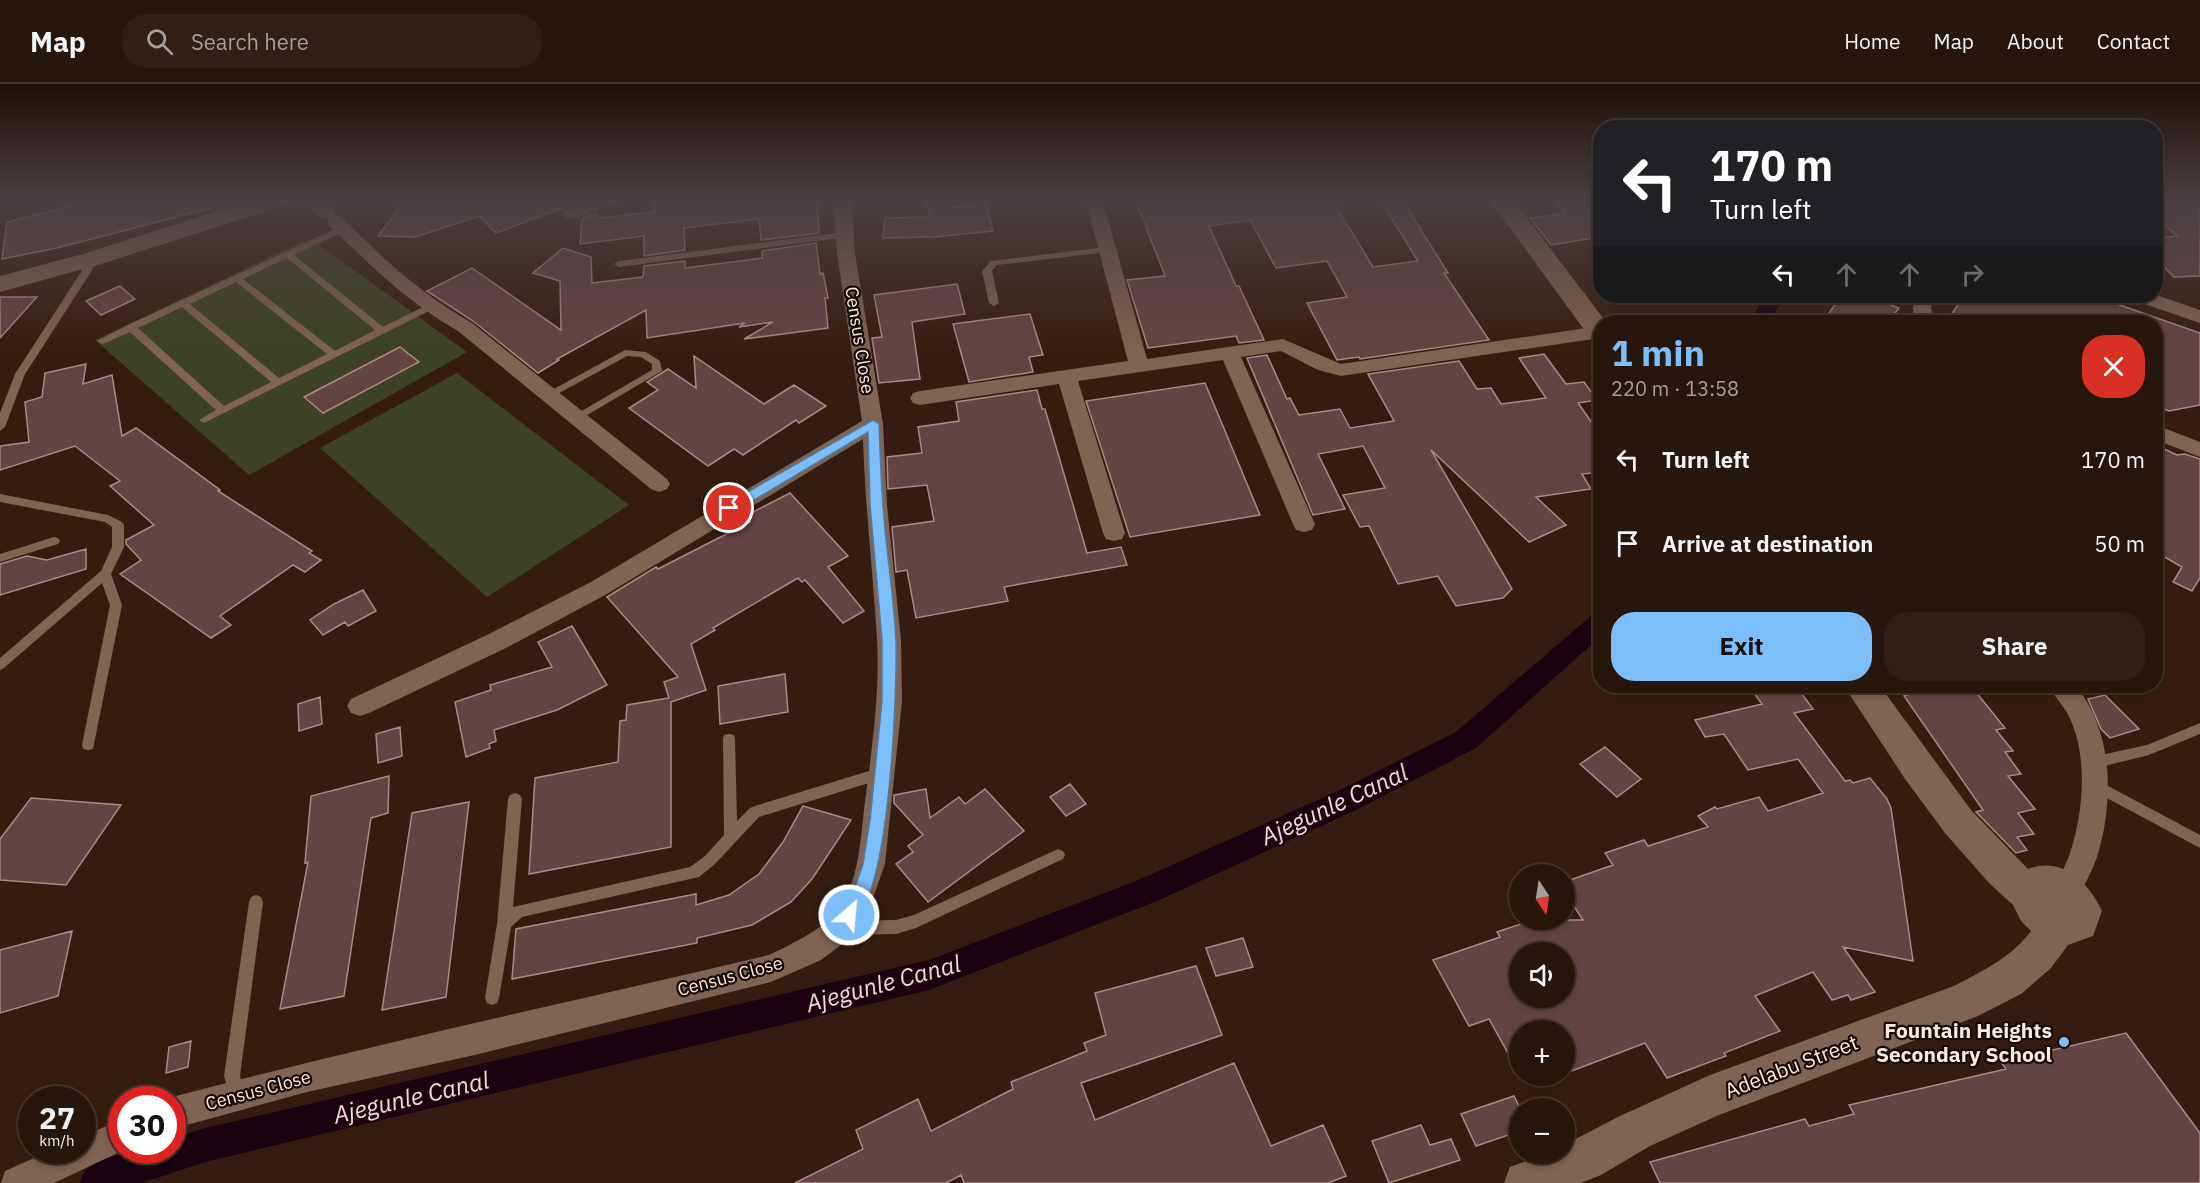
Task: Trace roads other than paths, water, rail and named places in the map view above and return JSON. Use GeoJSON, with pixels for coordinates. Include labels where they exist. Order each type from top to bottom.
{"type":"FeatureCollection","features":[{"type":"Feature","properties":{"kind":"main road"},"geometry":{"type":"LineString","coordinates":[[0,284],[92,259],[119,249]]}},
{"type":"Feature","properties":{"kind":"main road"},"geometry":{"type":"LineString","coordinates":[[1538,249],[1593,323]]}},
{"type":"Feature","properties":{"kind":"main road"},"geometry":{"type":"LineString","coordinates":[[1866,693],[1929,782],[1999,869],[2027,893],[2035,884],[2059,886],[2062,908]]}},
{"type":"Feature","properties":{"kind":"main road","name":"Adelabu Street"},"geometry":{"type":"LineString","coordinates":[[1539,1181],[1635,1131],[1710,1096],[1964,1002],[2007,980],[2037,955],[2062,908]]}},
{"type":"Feature","properties":{"kind":"street"},"geometry":{"type":"LineString","coordinates":[[365,249],[399,283],[430,307],[465,327],[659,484]]}},
{"type":"Feature","properties":{"kind":"street","name":"Census Close"},"geometry":{"type":"LineString","coordinates":[[186,1109],[307,1077],[479,1039],[771,968],[811,950],[840,928],[858,903],[871,864],[882,773],[890,668],[876,505],[873,424],[846,249]]}},
{"type":"Feature","properties":{"kind":"street"},"geometry":{"type":"LineString","coordinates":[[1106,250],[1139,367]]}},
{"type":"Feature","properties":{"kind":"street"},"geometry":{"type":"LineString","coordinates":[[2163,303],[2198,314]]}},
{"type":"Feature","properties":{"kind":"street"},"geometry":{"type":"LineString","coordinates":[[920,398],[1283,345],[1299,351],[1326,368],[1341,370],[1593,333]]}},
{"type":"Feature","properties":{"kind":"street"},"geometry":{"type":"LineString","coordinates":[[1229,352],[1304,524]]}},
{"type":"Feature","properties":{"kind":"street"},"geometry":{"type":"LineString","coordinates":[[1067,377],[1114,533]]}},
{"type":"Feature","properties":{"kind":"street"},"geometry":{"type":"LineString","coordinates":[[360,706],[451,666],[531,625],[631,569],[762,488],[873,424]]}},
{"type":"Feature","properties":{"kind":"street"},"geometry":{"type":"LineString","coordinates":[[2163,435],[2200,450]]}},
{"type":"Feature","properties":{"kind":"street"},"geometry":{"type":"LineString","coordinates":[[2062,908],[2084,854],[2091,825],[2093,774],[2089,738],[2079,710],[2066,693]]}},
{"type":"Feature","properties":{"kind":"street"},"geometry":{"type":"LineString","coordinates":[[17,1183],[108,1141]]}},
{"type":"Feature","properties":{"kind":"lane"},"geometry":{"type":"LineString","coordinates":[[102,341],[294,249]]}},
{"type":"Feature","properties":{"kind":"lane"},"geometry":{"type":"LineString","coordinates":[[619,264],[733,249]]}},
{"type":"Feature","properties":{"kind":"lane"},"geometry":{"type":"LineString","coordinates":[[994,303],[987,271],[994,263],[1106,250]]}},
{"type":"Feature","properties":{"kind":"lane"},"geometry":{"type":"LineString","coordinates":[[287,254],[381,330]]}},
{"type":"Feature","properties":{"kind":"lane"},"geometry":{"type":"LineString","coordinates":[[0,427],[21,374],[92,259]]}},
{"type":"Feature","properties":{"kind":"lane"},"geometry":{"type":"LineString","coordinates":[[237,278],[333,354]]}},
{"type":"Feature","properties":{"kind":"lane"},"geometry":{"type":"LineString","coordinates":[[183,303],[278,383]]}},
{"type":"Feature","properties":{"kind":"lane"},"geometry":{"type":"LineString","coordinates":[[204,420],[430,307]]}},
{"type":"Feature","properties":{"kind":"lane"},"geometry":{"type":"LineString","coordinates":[[131,327],[223,411]]}},
{"type":"Feature","properties":{"kind":"lane"},"geometry":{"type":"LineString","coordinates":[[548,395],[625,353],[643,354],[657,363],[657,371],[578,418]]}},
{"type":"Feature","properties":{"kind":"lane"},"geometry":{"type":"LineString","coordinates":[[0,512],[5,499],[108,519],[118,525],[118,547],[105,574],[0,665]]}},
{"type":"Feature","properties":{"kind":"lane"},"geometry":{"type":"LineString","coordinates":[[0,558],[54,541]]}},
{"type":"Feature","properties":{"kind":"lane"},"geometry":{"type":"LineString","coordinates":[[88,745],[117,605],[105,574]]}},
{"type":"Feature","properties":{"kind":"lane"},"geometry":{"type":"LineString","coordinates":[[2093,774],[2200,728]]}},
{"type":"Feature","properties":{"kind":"lane"},"geometry":{"type":"LineString","coordinates":[[729,739],[732,837]]}},
{"type":"Feature","properties":{"kind":"lane"},"geometry":{"type":"LineString","coordinates":[[504,924],[518,911],[535,906],[694,873],[755,812],[882,773]]}},
{"type":"Feature","properties":{"kind":"lane"},"geometry":{"type":"LineString","coordinates":[[2093,774],[2200,842]]}},
{"type":"Feature","properties":{"kind":"lane"},"geometry":{"type":"LineString","coordinates":[[492,998],[504,924],[515,799]]}},
{"type":"Feature","properties":{"kind":"lane"},"geometry":{"type":"LineString","coordinates":[[840,928],[896,927],[916,921],[1058,855]]}},
{"type":"Feature","properties":{"kind":"lane"},"geometry":{"type":"LineString","coordinates":[[237,1094],[232,1076],[256,902]]}},
{"type":"Feature","properties":{"kind":"waterway","name":"Ajegunle Canal"},"geometry":{"type":"LineString","coordinates":[[1764,315],[1770,303]]}},
{"type":"Feature","properties":{"kind":"waterway","name":"Ajegunle Canal"},"geometry":{"type":"LineString","coordinates":[[97,1183],[108,1177],[205,1145],[929,975],[1146,891],[1346,801],[1466,740],[1593,629]]}},
{"type":"Feature","properties":{"kind":"place","name":"Fountain Heights Secondary School"},"geometry":{"type":"Point","coordinates":[2064,1042]}}]}
